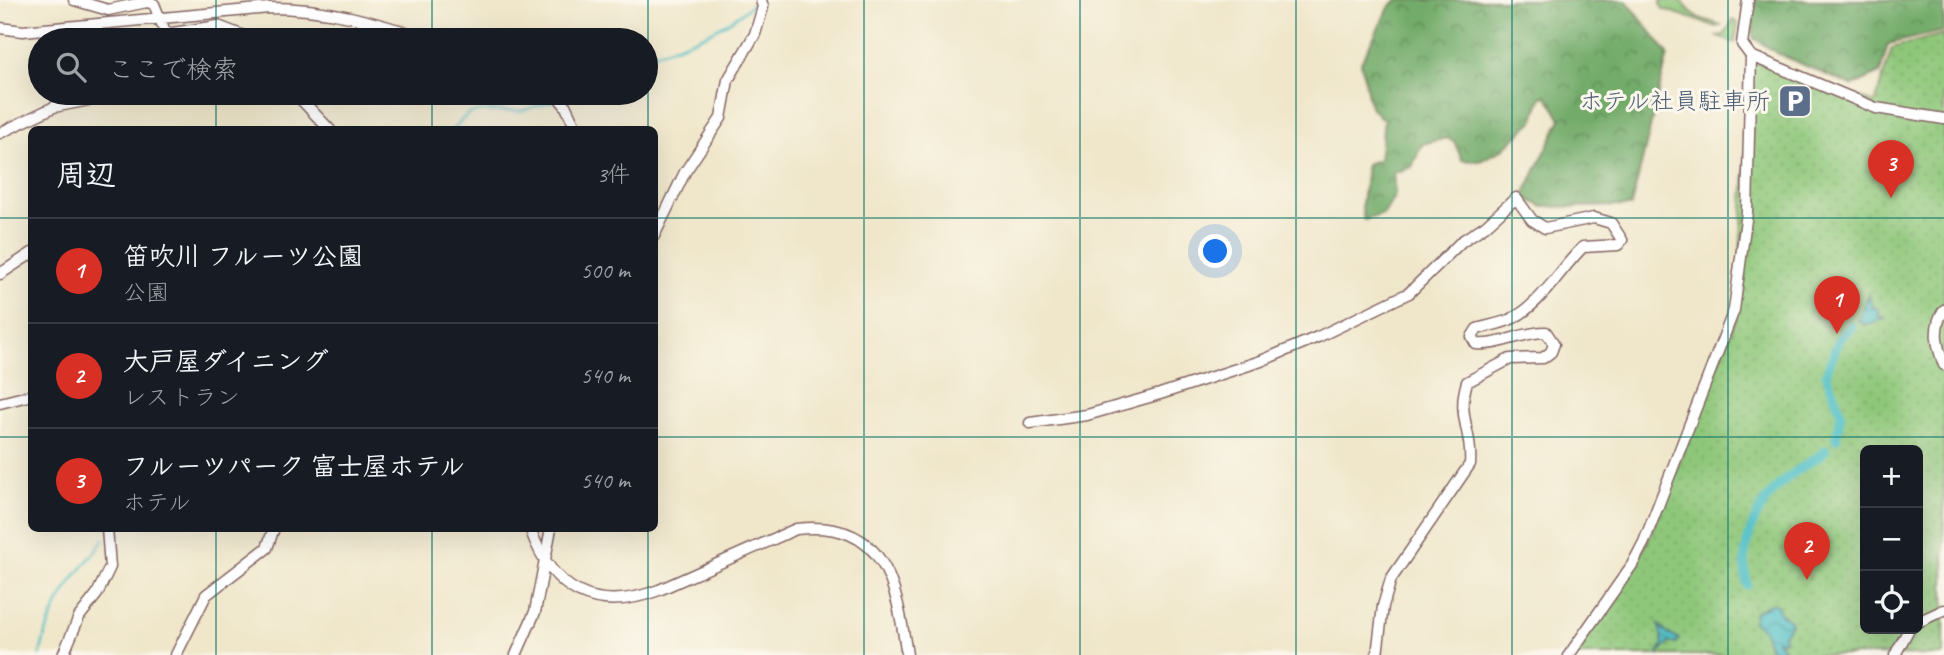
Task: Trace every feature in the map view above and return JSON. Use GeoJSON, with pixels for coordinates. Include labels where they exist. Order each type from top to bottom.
{"type":"FeatureCollection","features":[{"type":"Feature","properties":{"kind":"street"},"geometry":{"type":"LineString","coordinates":[[74,0],[108,10],[147,2],[153,4],[163,28]]}},
{"type":"Feature","properties":{"kind":"street"},"geometry":{"type":"LineString","coordinates":[[1748,0],[1742,44],[1751,56],[1876,108],[1944,119]]}},
{"type":"Feature","properties":{"kind":"street"},"geometry":{"type":"LineString","coordinates":[[658,228],[685,172],[721,118],[728,80],[755,34],[762,1]]}},
{"type":"Feature","properties":{"kind":"street"},"geometry":{"type":"LineString","coordinates":[[57,28],[297,8],[348,15],[391,28]]}},
{"type":"Feature","properties":{"kind":"street"},"geometry":{"type":"LineString","coordinates":[[0,27],[28,31]]}},
{"type":"Feature","properties":{"kind":"street"},"geometry":{"type":"LineString","coordinates":[[205,28],[223,28]]}},
{"type":"Feature","properties":{"kind":"street"},"geometry":{"type":"LineString","coordinates":[[1569,655],[1632,565],[1644,542],[1734,310],[1747,212],[1751,56]]}},
{"type":"Feature","properties":{"kind":"street"},"geometry":{"type":"LineString","coordinates":[[0,133],[54,107],[64,105]]}},
{"type":"Feature","properties":{"kind":"street"},"geometry":{"type":"LineString","coordinates":[[306,105],[326,126]]}},
{"type":"Feature","properties":{"kind":"street"},"geometry":{"type":"LineString","coordinates":[[565,105],[575,126]]}},
{"type":"Feature","properties":{"kind":"street"},"geometry":{"type":"LineString","coordinates":[[1030,424],[1087,415],[1160,394],[1261,361],[1320,337],[1409,293],[1462,241],[1516,198],[1532,220],[1545,228],[1594,218],[1611,223],[1622,240],[1618,245],[1583,247],[1523,311],[1509,320],[1477,328],[1472,337],[1476,344],[1484,345],[1535,332],[1546,332],[1554,344],[1551,352],[1543,358],[1510,359],[1467,382],[1461,405],[1471,451],[1470,464],[1391,579],[1383,606],[1377,655]]}},
{"type":"Feature","properties":{"kind":"street"},"geometry":{"type":"LineString","coordinates":[[0,274],[28,256]]}},
{"type":"Feature","properties":{"kind":"street"},"geometry":{"type":"LineString","coordinates":[[1944,310],[1938,321],[1937,340],[1944,365]]}},
{"type":"Feature","properties":{"kind":"street"},"geometry":{"type":"LineString","coordinates":[[0,403],[28,396]]}},
{"type":"Feature","properties":{"kind":"street"},"geometry":{"type":"LineString","coordinates":[[532,532],[546,565],[563,582],[597,599],[625,600],[659,590],[778,534],[811,527],[833,530],[854,538],[873,551],[885,565],[900,604],[907,655]]}},
{"type":"Feature","properties":{"kind":"street"},"geometry":{"type":"LineString","coordinates":[[63,655],[79,617],[97,594],[110,567],[107,532]]}},
{"type":"Feature","properties":{"kind":"street"},"geometry":{"type":"LineString","coordinates":[[176,655],[206,595],[267,548],[273,532]]}},
{"type":"Feature","properties":{"kind":"street"},"geometry":{"type":"LineString","coordinates":[[516,655],[535,612],[550,532]]}},
{"type":"Feature","properties":{"kind":"street"},"geometry":{"type":"LineString","coordinates":[[1923,620],[1944,610]]}},
{"type":"Feature","properties":{"kind":"street"},"geometry":{"type":"LineString","coordinates":[[1895,655],[1904,634]]}},
{"type":"Feature","properties":{"kind":"green space"},"geometry":{"type":"Polygon","coordinates":[[[1397,0],[1626,0],[1668,54],[1631,206],[1544,207],[1523,197],[1561,119],[1546,95],[1541,98],[1533,121],[1502,150],[1480,161],[1462,160],[1455,143],[1447,138],[1422,144],[1412,167],[1393,173],[1395,195],[1384,214],[1364,220],[1362,205],[1366,164],[1379,160],[1384,121],[1370,106],[1361,62],[1390,6],[1397,0]]]}},
{"type":"Feature","properties":{"kind":"green space"},"geometry":{"type":"Polygon","coordinates":[[[1662,0],[1680,0],[1696,17],[1721,25],[1717,27],[1663,9],[1660,4],[1662,0]]]}},
{"type":"Feature","properties":{"kind":"green space"},"geometry":{"type":"Polygon","coordinates":[[[1753,0],[1944,0],[1944,31],[1888,44],[1880,73],[1852,86],[1779,54],[1753,38],[1753,0]]]}},
{"type":"Feature","properties":{"kind":"green space"},"geometry":{"type":"Polygon","coordinates":[[[1733,20],[1738,23],[1735,43],[1717,37],[1725,34],[1733,20]]]}},
{"type":"Feature","properties":{"kind":"green space"},"geometry":{"type":"Polygon","coordinates":[[[1944,34],[1944,655],[1574,655],[1628,580],[1651,534],[1737,316],[1751,60],[1875,103],[1892,48],[1944,34]]]}},
{"type":"Feature","properties":{"kind":"water"},"geometry":{"type":"Polygon","coordinates":[[[1869,294],[1871,305],[1879,310],[1878,316],[1884,318],[1872,324],[1863,324],[1858,320],[1869,294]]]}},
{"type":"Feature","properties":{"kind":"water"},"geometry":{"type":"Polygon","coordinates":[[[1772,603],[1777,605],[1780,614],[1789,619],[1791,624],[1783,634],[1784,641],[1777,641],[1784,649],[1779,651],[1770,648],[1763,629],[1753,622],[1755,612],[1772,603]]]}},
{"type":"Feature","properties":{"kind":"water"},"geometry":{"type":"Polygon","coordinates":[[[1659,625],[1668,634],[1679,639],[1677,643],[1669,643],[1657,655],[1663,645],[1659,625]]]}},
{"type":"Feature","properties":{"kind":"waterway"},"geometry":{"type":"LineString","coordinates":[[658,52],[719,28],[756,0]]}},
{"type":"Feature","properties":{"kind":"waterway"},"geometry":{"type":"LineString","coordinates":[[456,126],[468,114],[482,111],[520,111],[540,105]]}},
{"type":"Feature","properties":{"kind":"waterway"},"geometry":{"type":"LineString","coordinates":[[1836,439],[1841,413],[1826,374],[1839,339],[1852,326]]}},
{"type":"Feature","properties":{"kind":"waterway"},"geometry":{"type":"LineString","coordinates":[[1747,585],[1745,568],[1749,536],[1762,507],[1782,482],[1826,450]]}},
{"type":"Feature","properties":{"kind":"waterway"},"geometry":{"type":"LineString","coordinates":[[40,655],[50,623],[70,583],[104,539]]}},
{"type":"Feature","properties":{"kind":"place","name":"ホテル社員駐車所"},"geometry":{"type":"Point","coordinates":[1795,101]}},
{"type":"Feature","properties":{"kind":"place","name":"フルーツパーク 富士屋ホテル"},"geometry":{"type":"Point","coordinates":[1891,198]}},
{"type":"Feature","properties":{"kind":"place","name":"笛吹川 フルーツ公園"},"geometry":{"type":"Point","coordinates":[1837,334]}},
{"type":"Feature","properties":{"kind":"place","name":"大戸屋ダイニング"},"geometry":{"type":"Point","coordinates":[1807,580]}}]}
